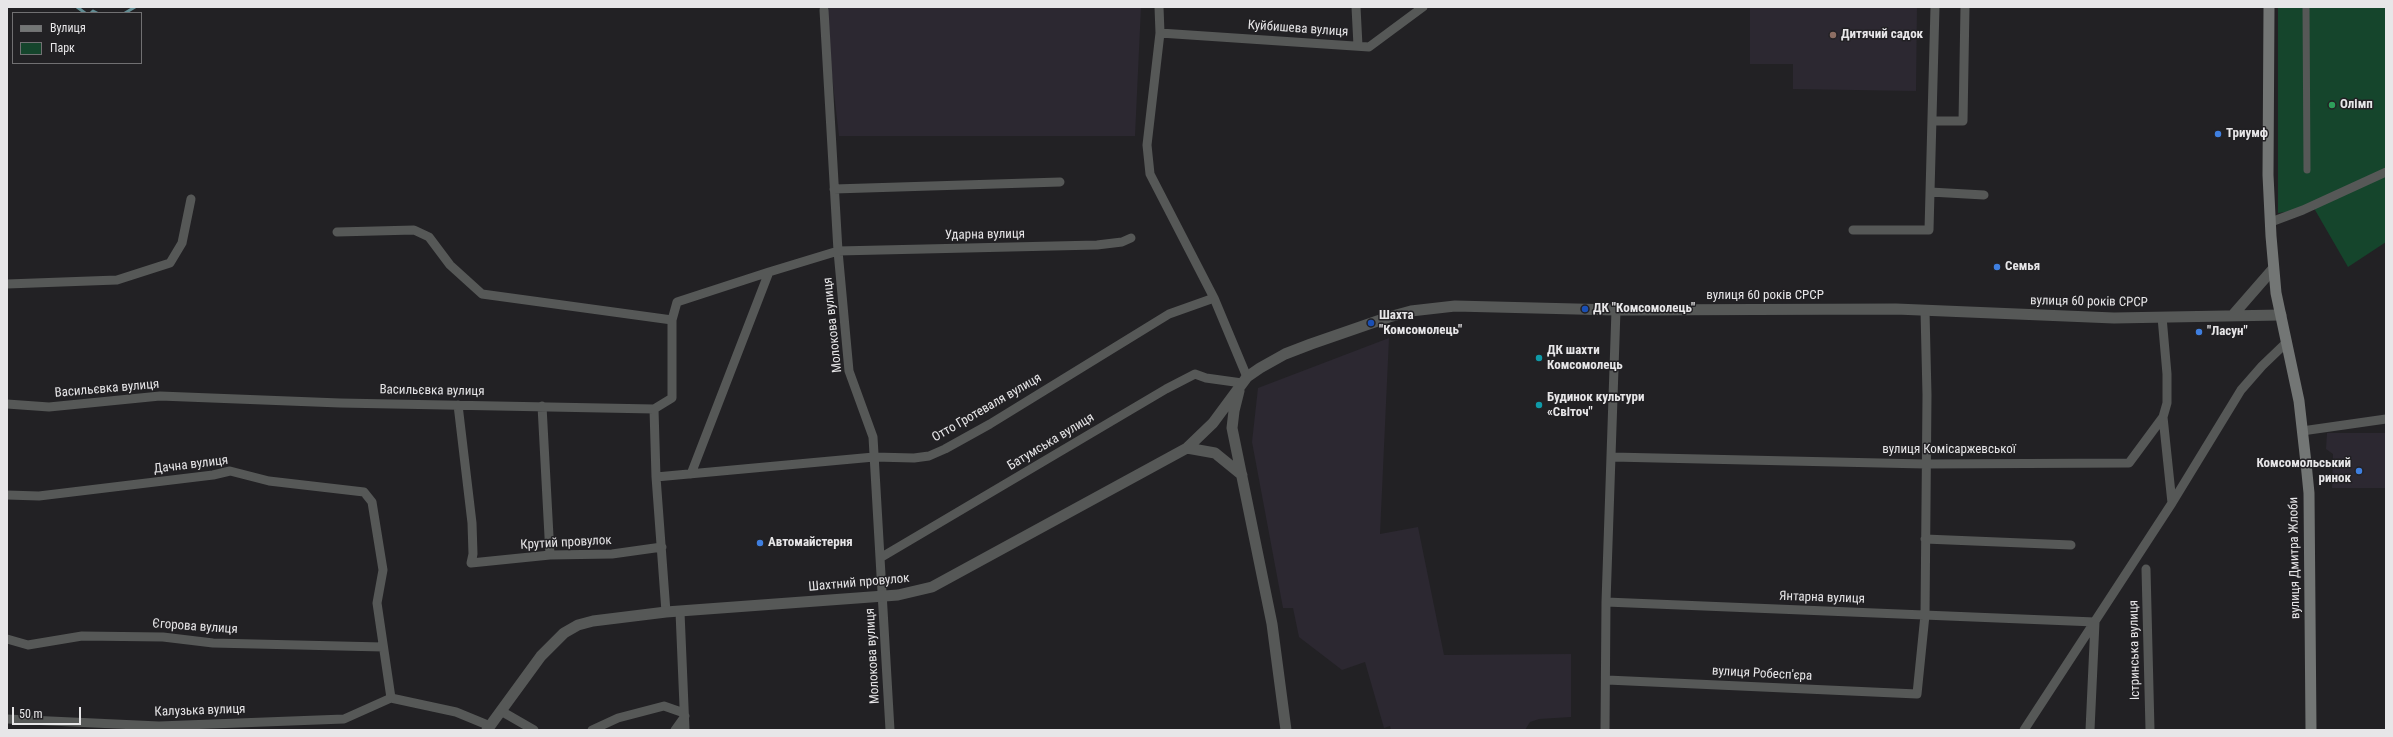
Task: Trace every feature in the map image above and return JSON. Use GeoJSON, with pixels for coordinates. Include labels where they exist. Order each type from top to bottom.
{"type":"FeatureCollection","features":[{"type":"Feature","properties":{"kind":"main road","name":"вулиця Дмитра Жлоби"},"geometry":{"type":"LineString","coordinates":[[2269,7],[2268,175],[2273,269],[2299,400],[2309,494],[2311,730]]}},
{"type":"Feature","properties":{"kind":"street"},"geometry":{"type":"LineString","coordinates":[[1159,7],[1160,33],[1147,145],[1150,174],[1214,298],[1244,380],[1234,411],[1232,428],[1272,624],[1286,730]]}},
{"type":"Feature","properties":{"kind":"street"},"geometry":{"type":"LineString","coordinates":[[1356,7],[1358,46]]}},
{"type":"Feature","properties":{"kind":"street","name":"Куйбишева вулиця"},"geometry":{"type":"LineString","coordinates":[[1160,33],[1370,47],[1423,7]]}},
{"type":"Feature","properties":{"kind":"street"},"geometry":{"type":"LineString","coordinates":[[1852,230],[1929,230],[1936,7]]}},
{"type":"Feature","properties":{"kind":"street"},"geometry":{"type":"LineString","coordinates":[[1932,121],[1963,121],[1965,7]]}},
{"type":"Feature","properties":{"kind":"street"},"geometry":{"type":"LineString","coordinates":[[2306,7],[2307,170]]}},
{"type":"Feature","properties":{"kind":"street","name":"Молокова вулиця"},"geometry":{"type":"LineString","coordinates":[[824,10],[838,251],[849,371],[872,437],[874,457],[890,730]]}},
{"type":"Feature","properties":{"kind":"street"},"geometry":{"type":"LineString","coordinates":[[2271,222],[2303,210],[2386,172]]}},
{"type":"Feature","properties":{"kind":"street"},"geometry":{"type":"LineString","coordinates":[[834,188],[1060,182]]}},
{"type":"Feature","properties":{"kind":"street"},"geometry":{"type":"LineString","coordinates":[[1930,192],[1984,195]]}},
{"type":"Feature","properties":{"kind":"street"},"geometry":{"type":"LineString","coordinates":[[7,284],[117,280],[170,263],[182,243],[191,199]]}},
{"type":"Feature","properties":{"kind":"street"},"geometry":{"type":"LineString","coordinates":[[337,232],[414,230],[428,237],[450,265],[482,294],[672,320],[672,398],[654,409],[656,477],[666,612]]}},
{"type":"Feature","properties":{"kind":"street","name":"Ударна вулиця"},"geometry":{"type":"LineString","coordinates":[[672,320],[677,302],[838,251],[1097,245],[1122,242],[1132,238]]}},
{"type":"Feature","properties":{"kind":"street"},"geometry":{"type":"LineString","coordinates":[[2232,316],[2273,269]]}},
{"type":"Feature","properties":{"kind":"street"},"geometry":{"type":"LineString","coordinates":[[691,474],[769,272]]}},
{"type":"Feature","properties":{"kind":"street","name":"Отто Гротеваля вулиця"},"geometry":{"type":"LineString","coordinates":[[656,477],[874,457],[914,458],[928,456],[945,449],[1169,314],[1214,298]]}},
{"type":"Feature","properties":{"kind":"street","name":"вулиця 60 років СРСР"},"geometry":{"type":"LineString","coordinates":[[1244,380],[1284,354],[1389,317],[1412,311],[1455,306],[1616,310],[1925,311],[2162,317],[2281,315]]}},
{"type":"Feature","properties":{"kind":"street"},"geometry":{"type":"LineString","coordinates":[[1605,730],[1606,602],[1616,310]]}},
{"type":"Feature","properties":{"kind":"street"},"geometry":{"type":"LineString","coordinates":[[1925,311],[1927,395],[1925,464],[1925,615]]}},
{"type":"Feature","properties":{"kind":"street","name":"вулиця Комісаржевської"},"geometry":{"type":"LineString","coordinates":[[1612,456],[1925,464],[2129,463],[2163,417],[2167,403],[2167,374],[2162,317]]}},
{"type":"Feature","properties":{"kind":"street"},"geometry":{"type":"LineString","coordinates":[[2024,730],[2172,504],[2241,390],[2262,366],[2287,342]]}},
{"type":"Feature","properties":{"kind":"street","name":"Батумська вулиця"},"geometry":{"type":"LineString","coordinates":[[880,558],[1166,389],[1195,374],[1206,378],[1244,380]]}},
{"type":"Feature","properties":{"kind":"street","name":"Шахтний провулок"},"geometry":{"type":"LineString","coordinates":[[489,728],[541,656],[564,634],[578,625],[593,621],[666,612],[882,597],[916,592],[949,579],[1187,448],[1213,423],[1244,380]]}},
{"type":"Feature","properties":{"kind":"street","name":"Васильєвка вулиця"},"geometry":{"type":"LineString","coordinates":[[7,404],[49,407],[160,396],[654,409]]}},
{"type":"Feature","properties":{"kind":"street","name":"Крутий провулок"},"geometry":{"type":"LineString","coordinates":[[458,405],[472,523],[473,554],[470,563],[550,556],[612,554],[662,547]]}},
{"type":"Feature","properties":{"kind":"street"},"geometry":{"type":"LineString","coordinates":[[542,406],[550,556]]}},
{"type":"Feature","properties":{"kind":"street"},"geometry":{"type":"LineString","coordinates":[[2163,417],[2172,504]]}},
{"type":"Feature","properties":{"kind":"street"},"geometry":{"type":"LineString","coordinates":[[2302,432],[2386,419]]}},
{"type":"Feature","properties":{"kind":"street"},"geometry":{"type":"LineString","coordinates":[[1187,448],[1203,449],[1214,453],[1242,474]]}},
{"type":"Feature","properties":{"kind":"street","name":"Дачна вулиця"},"geometry":{"type":"LineString","coordinates":[[7,495],[39,496],[214,475],[230,471],[269,481],[364,492],[372,502],[383,570],[377,603],[383,647]]}},
{"type":"Feature","properties":{"kind":"street"},"geometry":{"type":"LineString","coordinates":[[1925,539],[2071,545]]}},
{"type":"Feature","properties":{"kind":"street","name":"Істринська вулиця"},"geometry":{"type":"LineString","coordinates":[[2146,569],[2150,730]]}},
{"type":"Feature","properties":{"kind":"street","name":"Янтарна вулиця"},"geometry":{"type":"LineString","coordinates":[[1606,602],[2095,622]]}},
{"type":"Feature","properties":{"kind":"street"},"geometry":{"type":"LineString","coordinates":[[680,612],[685,730]]}},
{"type":"Feature","properties":{"kind":"street","name":"вулиця Робесп'єра"},"geometry":{"type":"LineString","coordinates":[[1606,680],[1917,694],[1925,615]]}},
{"type":"Feature","properties":{"kind":"street"},"geometry":{"type":"LineString","coordinates":[[2090,730],[2092,645],[2095,622]]}},
{"type":"Feature","properties":{"kind":"street","name":"Єгорова вулиця"},"geometry":{"type":"LineString","coordinates":[[7,639],[28,645],[82,636],[163,638],[213,643],[383,647]]}},
{"type":"Feature","properties":{"kind":"street"},"geometry":{"type":"LineString","coordinates":[[383,647],[391,698],[456,712],[489,728]]}},
{"type":"Feature","properties":{"kind":"street","name":"Калузька вулиця"},"geometry":{"type":"LineString","coordinates":[[7,719],[159,726],[344,718],[391,698]]}},
{"type":"Feature","properties":{"kind":"street"},"geometry":{"type":"LineString","coordinates":[[592,730],[618,718],[664,706],[684,715]]}},
{"type":"Feature","properties":{"kind":"street"},"geometry":{"type":"LineString","coordinates":[[501,711],[534,730]]}},
{"type":"Feature","properties":{"kind":"street"},"geometry":{"type":"LineString","coordinates":[[675,730],[684,715]]}},
{"type":"Feature","properties":{"kind":"shaded area"},"geometry":{"type":"Polygon","coordinates":[[[824,7],[1141,7],[1135,136],[839,136],[824,7]]]}},
{"type":"Feature","properties":{"kind":"shaded area","name":"Дитячий садок"},"geometry":{"type":"Polygon","coordinates":[[[1750,7],[1917,7],[1916,91],[1793,89],[1793,64],[1750,64],[1750,7]]]}},
{"type":"Feature","properties":{"kind":"shaded area"},"geometry":{"type":"Polygon","coordinates":[[[1389,338],[1380,534],[1418,527],[1444,655],[1571,654],[1571,717],[1539,719],[1530,722],[1525,730],[1391,730],[1390,726],[1384,728],[1365,662],[1342,670],[1299,637],[1293,608],[1283,608],[1252,442],[1258,388],[1389,338]]]}},
{"type":"Feature","properties":{"kind":"shaded area","name":"Комсомольський ринок"},"geometry":{"type":"Polygon","coordinates":[[[2327,433],[2386,433],[2386,488],[2332,488],[2333,454],[2326,449],[2327,433]]]}},
{"type":"Feature","properties":{"kind":"green space","name":"Олімп"},"geometry":{"type":"Polygon","coordinates":[[[2278,7],[2386,7],[2386,242],[2348,267],[2311,203],[2293,211],[2278,213],[2278,7]]]}},
{"type":"Feature","properties":{"kind":"waterway"},"geometry":{"type":"LineString","coordinates":[[77,7],[84,12]]}},
{"type":"Feature","properties":{"kind":"waterway"},"geometry":{"type":"LineString","coordinates":[[127,12],[135,7]]}},
{"type":"Feature","properties":{"kind":"place","name":"Дитячий садок"},"geometry":{"type":"Point","coordinates":[1833,35]}},
{"type":"Feature","properties":{"kind":"place","name":"Олімп"},"geometry":{"type":"Point","coordinates":[2332,105]}},
{"type":"Feature","properties":{"kind":"place","name":"Триумф"},"geometry":{"type":"Point","coordinates":[2218,134]}},
{"type":"Feature","properties":{"kind":"place","name":"Семья"},"geometry":{"type":"Point","coordinates":[1997,267]}},
{"type":"Feature","properties":{"kind":"place","name":"ДК \"Комсомолець\""},"geometry":{"type":"Point","coordinates":[1585,309]}},
{"type":"Feature","properties":{"kind":"place","name":"Шахта \"Комсомолець\""},"geometry":{"type":"Point","coordinates":[1371,323]}},
{"type":"Feature","properties":{"kind":"place","name":"\"Ласун\""},"geometry":{"type":"Point","coordinates":[2199,332]}},
{"type":"Feature","properties":{"kind":"place","name":"ДК шахти Комсомолець"},"geometry":{"type":"Point","coordinates":[1539,358]}},
{"type":"Feature","properties":{"kind":"place","name":"Будинок культури «Світоч\""},"geometry":{"type":"Point","coordinates":[1539,405]}},
{"type":"Feature","properties":{"kind":"place","name":"Комсомольський ринок"},"geometry":{"type":"Point","coordinates":[2359,471]}},
{"type":"Feature","properties":{"kind":"place","name":"Автомайстерня"},"geometry":{"type":"Point","coordinates":[760,543]}}]}
